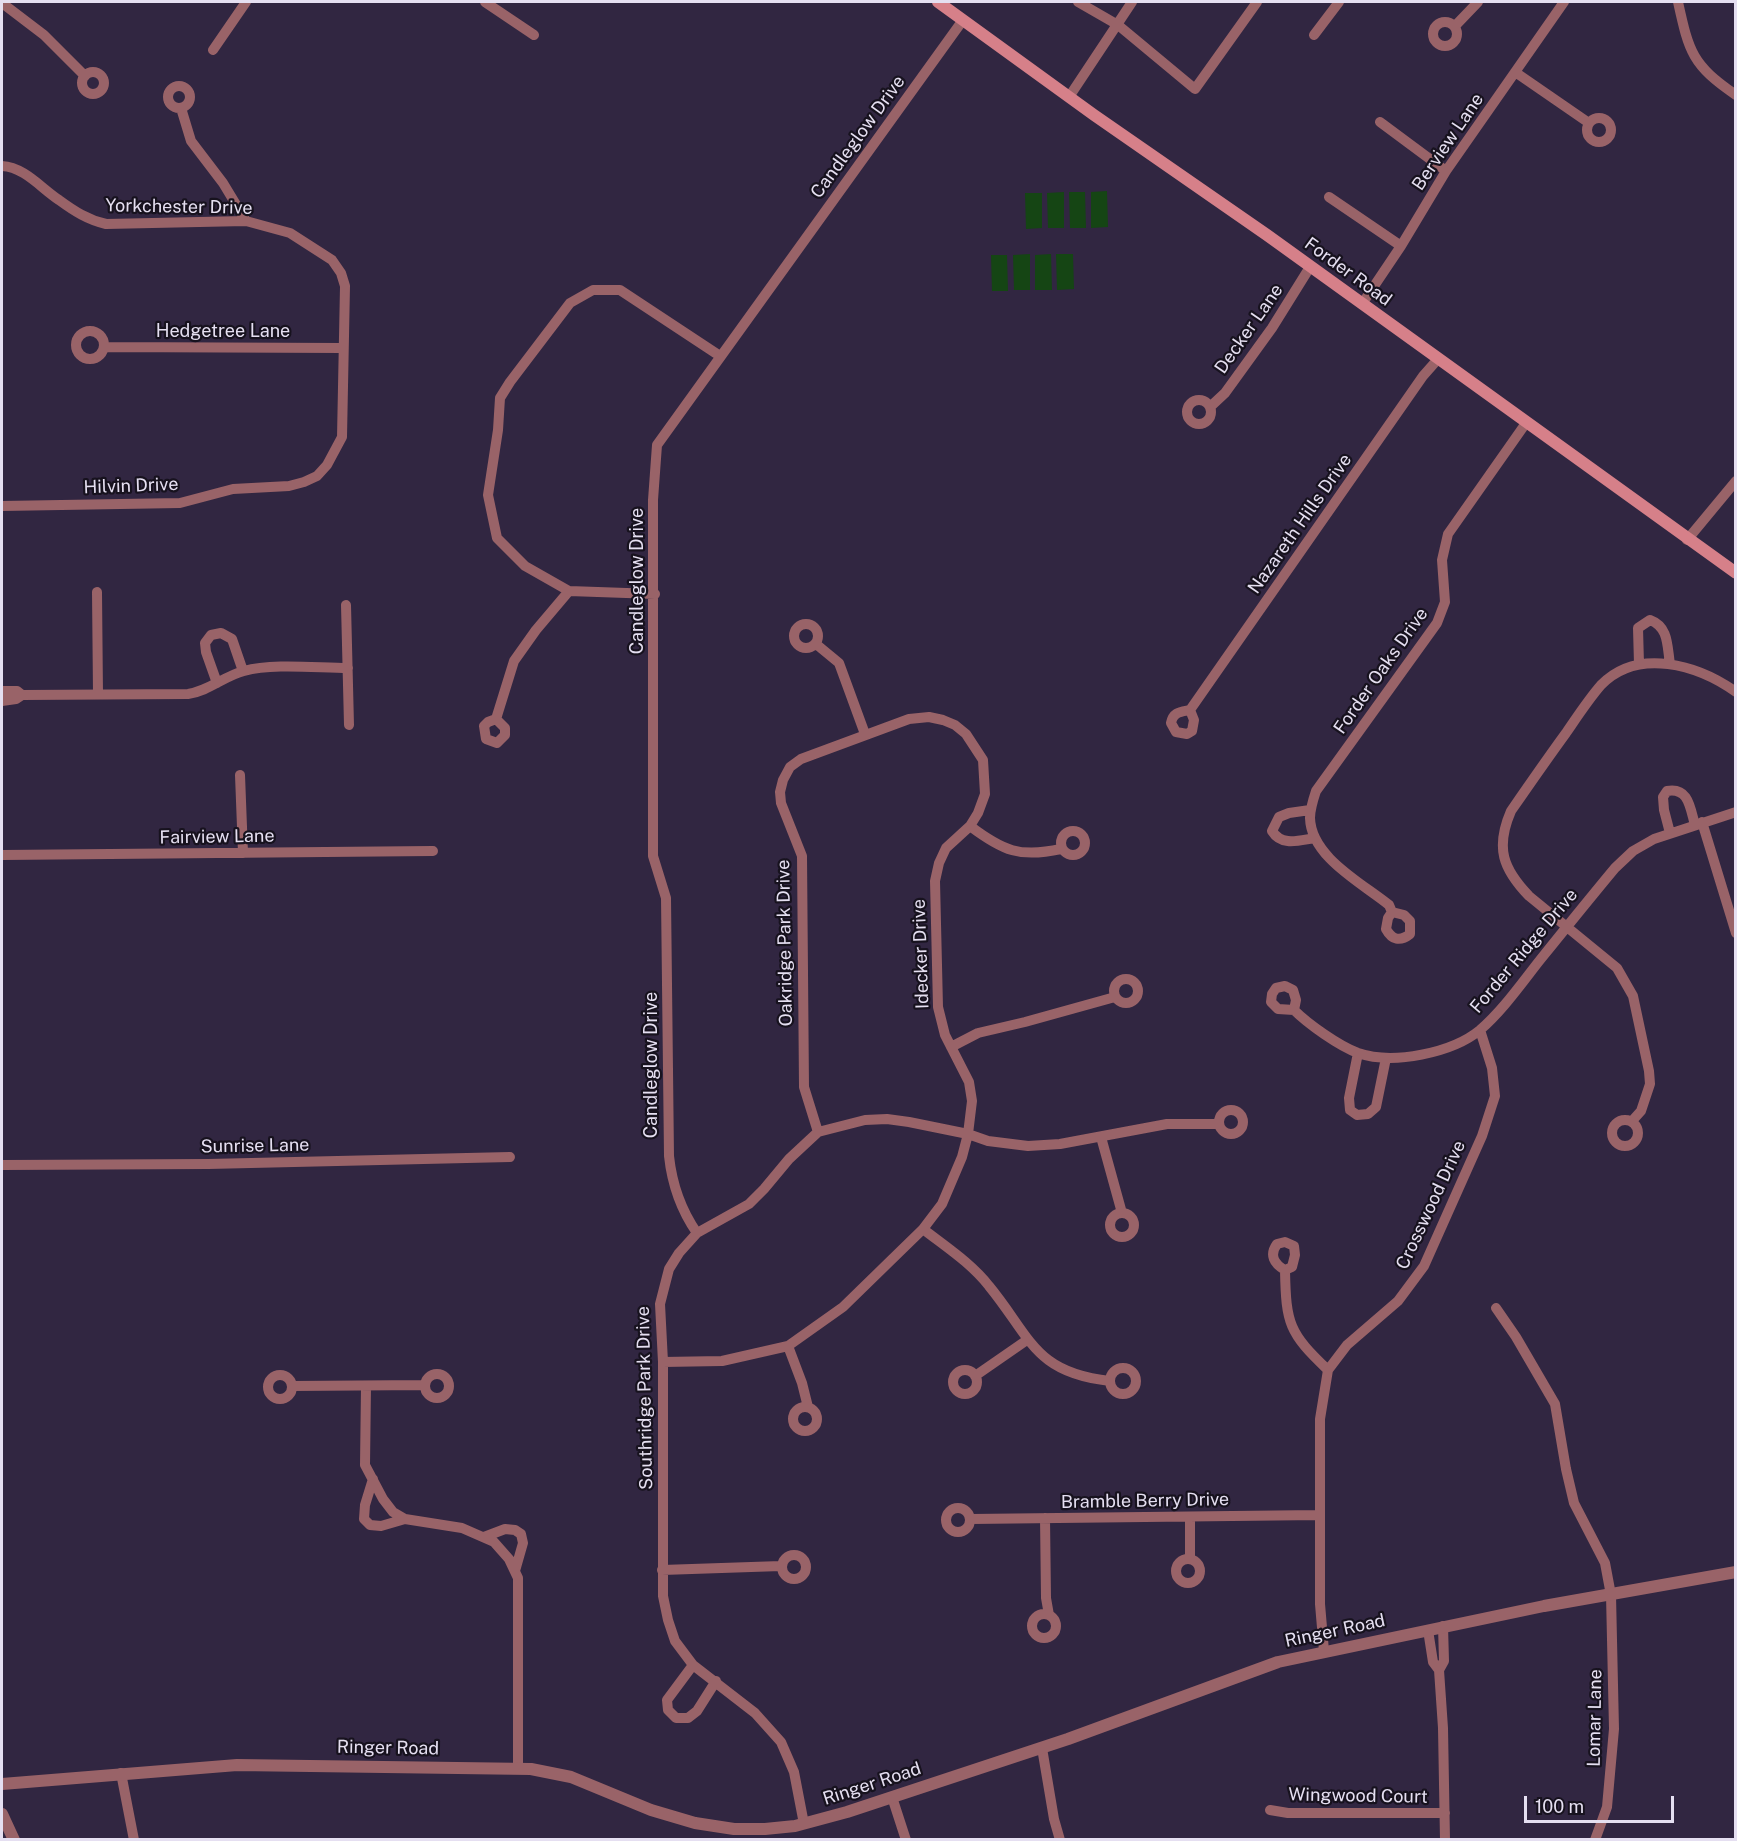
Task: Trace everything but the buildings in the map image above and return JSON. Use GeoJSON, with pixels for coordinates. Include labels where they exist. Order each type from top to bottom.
{"type":"FeatureCollection","features":[{"type":"Feature","properties":{"kind":"main road","name":"Forder Road"},"geometry":{"type":"LineString","coordinates":[[938,2],[1736,573]]}},
{"type":"Feature","properties":{"kind":"street"},"geometry":{"type":"LineString","coordinates":[[213,50],[246,2]]}},
{"type":"Feature","properties":{"kind":"street"},"geometry":{"type":"LineString","coordinates":[[485,2],[534,35]]}},
{"type":"Feature","properties":{"kind":"street"},"geometry":{"type":"LineString","coordinates":[[1078,2],[1118,25],[1195,88],[1257,2]]}},
{"type":"Feature","properties":{"kind":"street"},"geometry":{"type":"LineString","coordinates":[[1069,97],[1132,2]]}},
{"type":"Feature","properties":{"kind":"street"},"geometry":{"type":"LineString","coordinates":[[1314,35],[1333,13],[1339,2]]}},
{"type":"Feature","properties":{"kind":"street"},"geometry":{"type":"LineString","coordinates":[[1455,26],[1478,2]]}},
{"type":"Feature","properties":{"kind":"street","name":"Berview Lane"},"geometry":{"type":"LineString","coordinates":[[1362,304],[1401,246],[1446,171],[1564,2]]}},
{"type":"Feature","properties":{"kind":"street"},"geometry":{"type":"LineString","coordinates":[[1678,2],[1693,55],[1705,72],[1736,95]]}},
{"type":"Feature","properties":{"kind":"street"},"geometry":{"type":"LineString","coordinates":[[2,3],[44,34],[85,75]]}},
{"type":"Feature","properties":{"kind":"street","name":"Candleglow Drive"},"geometry":{"type":"LineString","coordinates":[[697,1233],[676,1193],[671,1178],[666,898],[653,856],[655,594],[653,500],[657,445],[963,20]]}},
{"type":"Feature","properties":{"kind":"street"},"geometry":{"type":"LineString","coordinates":[[1515,72],[1589,123]]}},
{"type":"Feature","properties":{"kind":"street"},"geometry":{"type":"LineString","coordinates":[[182,108],[191,141],[223,183],[246,222]]}},
{"type":"Feature","properties":{"kind":"street"},"geometry":{"type":"LineString","coordinates":[[1380,123],[1446,171]]}},
{"type":"Feature","properties":{"kind":"street","name":"Yorkchester Drive"},"geometry":{"type":"LineString","coordinates":[[2,166],[19,170],[88,220],[106,224],[246,222],[290,233],[332,261],[341,273],[345,286],[342,437],[327,465]]}},
{"type":"Feature","properties":{"kind":"street"},"geometry":{"type":"LineString","coordinates":[[1329,197],[1401,246]]}},
{"type":"Feature","properties":{"kind":"street","name":"Decker Lane"},"geometry":{"type":"LineString","coordinates":[[1210,406],[1225,393],[1272,328],[1310,267]]}},
{"type":"Feature","properties":{"kind":"street"},"geometry":{"type":"LineString","coordinates":[[655,594],[569,591],[525,566],[497,538],[488,495],[498,430],[500,398],[570,303],[593,290],[620,290],[720,356]]}},
{"type":"Feature","properties":{"kind":"street","name":"Hedgetree Lane"},"geometry":{"type":"LineString","coordinates":[[104,347],[342,348]]}},
{"type":"Feature","properties":{"kind":"street","name":"Nazareth Hills Drive"},"geometry":{"type":"LineString","coordinates":[[1190,710],[1423,376],[1438,359]]}},
{"type":"Feature","properties":{"kind":"street","name":"Forder Oaks Drive"},"geometry":{"type":"LineString","coordinates":[[1310,810],[1316,791],[1437,623],[1445,602],[1442,560],[1448,534],[1526,423]]}},
{"type":"Feature","properties":{"kind":"street","name":"Hilvin Drive"},"geometry":{"type":"LineString","coordinates":[[2,506],[180,503],[233,489],[289,486],[317,476],[327,465]]}},
{"type":"Feature","properties":{"kind":"street"},"geometry":{"type":"LineString","coordinates":[[1687,540],[1736,481]]}},
{"type":"Feature","properties":{"kind":"street"},"geometry":{"type":"LineString","coordinates":[[496,719],[514,661],[536,630],[569,591]]}},
{"type":"Feature","properties":{"kind":"street"},"geometry":{"type":"LineString","coordinates":[[97,592],[98,694]]}},
{"type":"Feature","properties":{"kind":"street"},"geometry":{"type":"LineString","coordinates":[[346,605],[349,725]]}},
{"type":"Feature","properties":{"kind":"street"},"geometry":{"type":"LineString","coordinates":[[1639,664],[1638,628],[1650,620],[1659,624],[1665,633],[1670,664]]}},
{"type":"Feature","properties":{"kind":"street"},"geometry":{"type":"LineString","coordinates":[[217,683],[206,652],[206,640],[211,635],[221,633],[232,639],[243,671]]}},
{"type":"Feature","properties":{"kind":"street"},"geometry":{"type":"LineString","coordinates":[[816,644],[839,663],[866,734]]}},
{"type":"Feature","properties":{"kind":"street"},"geometry":{"type":"LineString","coordinates":[[1632,1121],[1641,1111],[1650,1084],[1633,996],[1617,968],[1529,897],[1510,873],[1504,862],[1504,828],[1511,812],[1602,684],[1620,672],[1639,664],[1670,664],[1708,677],[1736,692]]}},
{"type":"Feature","properties":{"kind":"street"},"geometry":{"type":"LineString","coordinates":[[2,701],[16,699],[22,695],[188,694],[198,692],[243,671],[266,668],[348,668]]}},
{"type":"Feature","properties":{"kind":"street"},"geometry":{"type":"LineString","coordinates":[[2,691],[17,691],[22,695]]}},
{"type":"Feature","properties":{"kind":"street","name":"Idecker Drive"},"geometry":{"type":"LineString","coordinates":[[663,1362],[722,1361],[788,1346],[843,1307],[923,1229],[942,1204],[962,1157],[968,1134],[972,1101],[969,1082],[945,1035],[938,1007],[935,881],[939,863],[946,848],[970,826],[978,813],[985,794],[983,760],[966,734],[955,725],[929,717],[909,719],[866,734]]}},
{"type":"Feature","properties":{"kind":"street","name":"Oakridge Park Drive"},"geometry":{"type":"LineString","coordinates":[[818,1132],[804,1087],[802,856],[781,803],[780,792],[790,767],[801,759],[866,734]]}},
{"type":"Feature","properties":{"kind":"street"},"geometry":{"type":"LineString","coordinates":[[240,775],[243,853]]}},
{"type":"Feature","properties":{"kind":"street"},"geometry":{"type":"LineString","coordinates":[[1670,833],[1662,797],[1667,791],[1675,790],[1683,792],[1688,799],[1736,933]]}},
{"type":"Feature","properties":{"kind":"street"},"geometry":{"type":"LineString","coordinates":[[1316,838],[1284,841],[1276,838],[1272,831],[1279,817],[1288,813],[1310,810],[1310,821],[1316,838],[1319,847],[1330,860],[1389,905],[1392,912]]}},
{"type":"Feature","properties":{"kind":"street","name":"Forder Ridge Drive"},"geometry":{"type":"LineString","coordinates":[[1293,1010],[1304,1020],[1358,1053],[1386,1058],[1411,1056],[1445,1049],[1463,1041],[1480,1030],[1509,999],[1567,926],[1628,857],[1654,838],[1736,812]]}},
{"type":"Feature","properties":{"kind":"street"},"geometry":{"type":"LineString","coordinates":[[970,826],[992,843],[1017,852],[1041,853],[1061,849]]}},
{"type":"Feature","properties":{"kind":"street","name":"Fairview Lane"},"geometry":{"type":"LineString","coordinates":[[2,855],[433,851]]}},
{"type":"Feature","properties":{"kind":"street"},"geometry":{"type":"LineString","coordinates":[[951,1047],[978,1033],[1115,997]]}},
{"type":"Feature","properties":{"kind":"street","name":"Crosswood Drive"},"geometry":{"type":"LineString","coordinates":[[1323,1652],[1319,1515],[1321,1407],[1328,1370],[1347,1345],[1407,1291],[1424,1266],[1482,1136],[1495,1096],[1492,1068],[1480,1030]]}},
{"type":"Feature","properties":{"kind":"street"},"geometry":{"type":"LineString","coordinates":[[1358,1053],[1349,1098],[1350,1110],[1357,1115],[1368,1114],[1376,1107],[1386,1058]]}},
{"type":"Feature","properties":{"kind":"street","name":"Southridge Park Drive"},"geometry":{"type":"LineString","coordinates":[[804,1824],[794,1772],[781,1742],[755,1713],[693,1665],[675,1641],[668,1620],[663,1596],[662,1570],[663,1362],[660,1304],[669,1269],[679,1253],[697,1233],[748,1204],[789,1159],[818,1132],[865,1120],[887,1119],[968,1134],[988,1141],[1028,1146],[1052,1145],[1167,1124],[1218,1124]]}},
{"type":"Feature","properties":{"kind":"street"},"geometry":{"type":"LineString","coordinates":[[1101,1137],[1122,1213]]}},
{"type":"Feature","properties":{"kind":"street","name":"Sunrise Lane"},"geometry":{"type":"LineString","coordinates":[[2,1165],[208,1164],[510,1157]]}},
{"type":"Feature","properties":{"kind":"street"},"geometry":{"type":"LineString","coordinates":[[923,1229],[969,1264],[990,1286],[1027,1340],[1045,1357],[1061,1369],[1088,1378],[1110,1380]]}},
{"type":"Feature","properties":{"kind":"street"},"geometry":{"type":"LineString","coordinates":[[1285,1270],[1285,1301],[1294,1333],[1308,1351],[1328,1370]]}},
{"type":"Feature","properties":{"kind":"street","name":"Lomar Lane"},"geometry":{"type":"LineString","coordinates":[[1496,1308],[1516,1337],[1555,1404],[1574,1503],[1605,1563],[1611,1595],[1614,1729],[1607,1807],[1595,1839]]}},
{"type":"Feature","properties":{"kind":"street"},"geometry":{"type":"LineString","coordinates":[[975,1376],[1027,1340]]}},
{"type":"Feature","properties":{"kind":"street"},"geometry":{"type":"LineString","coordinates":[[788,1346],[808,1407]]}},
{"type":"Feature","properties":{"kind":"street"},"geometry":{"type":"LineString","coordinates":[[292,1386],[425,1385]]}},
{"type":"Feature","properties":{"kind":"street"},"geometry":{"type":"LineString","coordinates":[[366,1386],[365,1465],[383,1499],[393,1512],[405,1519],[462,1528],[494,1542],[504,1551],[518,1578],[518,1768]]}},
{"type":"Feature","properties":{"kind":"street"},"geometry":{"type":"LineString","coordinates":[[373,1479],[365,1505],[364,1519],[370,1525],[381,1526],[405,1519]]}},
{"type":"Feature","properties":{"kind":"street","name":"Bramble Berry Drive"},"geometry":{"type":"LineString","coordinates":[[971,1520],[1319,1515]]}},
{"type":"Feature","properties":{"kind":"street"},"geometry":{"type":"LineString","coordinates":[[1190,1517],[1190,1559]]}},
{"type":"Feature","properties":{"kind":"street"},"geometry":{"type":"LineString","coordinates":[[1045,1518],[1046,1598],[1050,1615]]}},
{"type":"Feature","properties":{"kind":"street"},"geometry":{"type":"LineString","coordinates":[[484,1537],[505,1529],[515,1530],[521,1534],[523,1543],[515,1571]]}},
{"type":"Feature","properties":{"kind":"street"},"geometry":{"type":"LineString","coordinates":[[662,1570],[781,1566]]}},
{"type":"Feature","properties":{"kind":"street","name":"Ringer Road"},"geometry":{"type":"LineString","coordinates":[[2,1784],[240,1764],[518,1768],[560,1774],[665,1815],[734,1834],[804,1824],[892,1797],[1042,1748],[1264,1666],[1443,1626],[1736,1572]]}},
{"type":"Feature","properties":{"kind":"street"},"geometry":{"type":"LineString","coordinates":[[1439,1670],[1444,1661],[1443,1626]]}},
{"type":"Feature","properties":{"kind":"street"},"geometry":{"type":"LineString","coordinates":[[1428,1630],[1433,1662],[1439,1670],[1443,1728],[1445,1839]]}},
{"type":"Feature","properties":{"kind":"street"},"geometry":{"type":"LineString","coordinates":[[693,1665],[669,1696],[667,1705],[671,1714],[676,1718],[688,1719],[697,1711],[716,1681]]}},
{"type":"Feature","properties":{"kind":"street"},"geometry":{"type":"LineString","coordinates":[[1042,1748],[1054,1819],[1060,1839]]}},
{"type":"Feature","properties":{"kind":"street"},"geometry":{"type":"LineString","coordinates":[[121,1773],[134,1839]]}},
{"type":"Feature","properties":{"kind":"street"},"geometry":{"type":"LineString","coordinates":[[892,1797],[906,1839]]}},
{"type":"Feature","properties":{"kind":"street","name":"Wingwood Court"},"geometry":{"type":"LineString","coordinates":[[1270,1810],[1288,1814],[1445,1813]]}},
{"type":"Feature","properties":{"kind":"street"},"geometry":{"type":"LineString","coordinates":[[2,1814],[14,1839]]}},
{"type":"Feature","properties":{"kind":"green space"},"geometry":{"type":"Polygon","coordinates":[[[1107,191],[1108,227],[1091,228],[1091,192],[1107,191]]]}},
{"type":"Feature","properties":{"kind":"green space"},"geometry":{"type":"Polygon","coordinates":[[[1064,192],[1064,228],[1048,228],[1047,193],[1064,192]]]}},
{"type":"Feature","properties":{"kind":"green space"},"geometry":{"type":"Polygon","coordinates":[[[1069,192],[1085,192],[1086,228],[1070,228],[1069,192]]]}},
{"type":"Feature","properties":{"kind":"green space"},"geometry":{"type":"Polygon","coordinates":[[[1025,193],[1042,193],[1042,228],[1026,229],[1025,193]]]}},
{"type":"Feature","properties":{"kind":"green space"},"geometry":{"type":"Polygon","coordinates":[[[1030,254],[1030,290],[1014,290],[1013,255],[1030,254]]]}},
{"type":"Feature","properties":{"kind":"green space"},"geometry":{"type":"Polygon","coordinates":[[[1051,254],[1052,290],[1035,290],[1035,255],[1051,254]]]}},
{"type":"Feature","properties":{"kind":"green space"},"geometry":{"type":"Polygon","coordinates":[[[1056,254],[1073,254],[1074,289],[1057,290],[1056,254]]]}},
{"type":"Feature","properties":{"kind":"green space"},"geometry":{"type":"Polygon","coordinates":[[[991,255],[1007,255],[1008,291],[992,291],[991,255]]]}}]}
